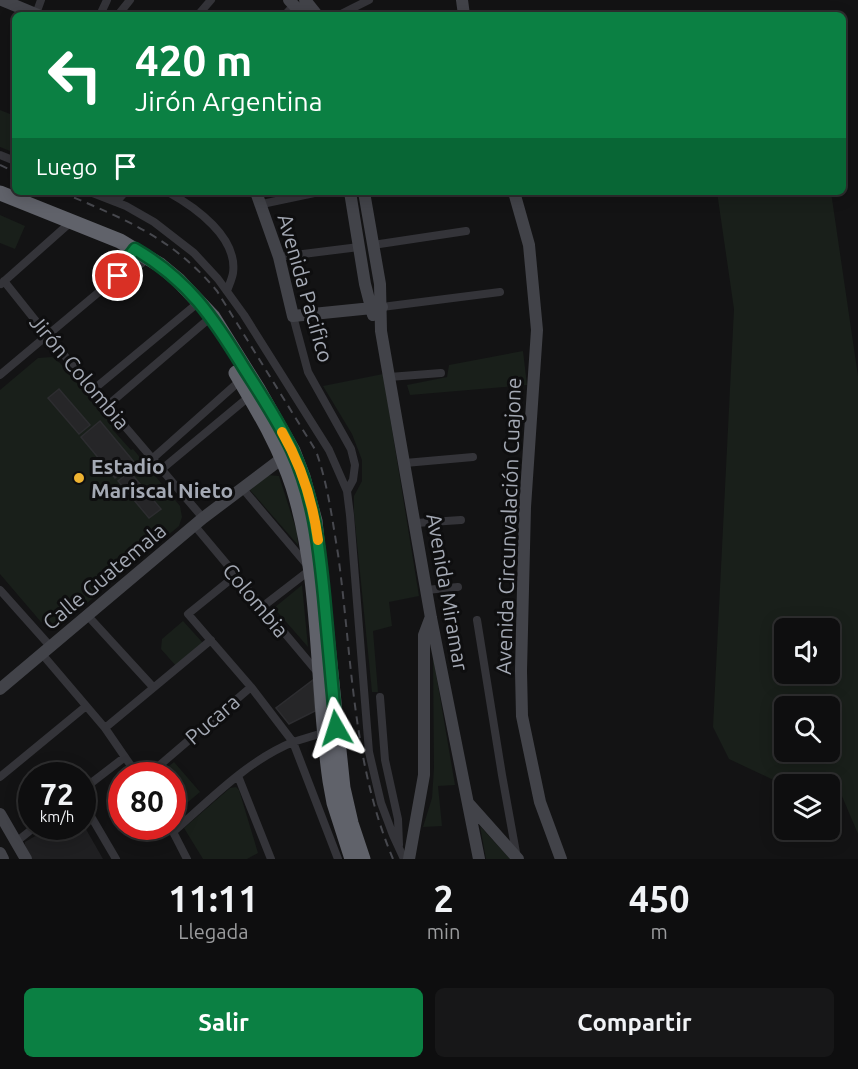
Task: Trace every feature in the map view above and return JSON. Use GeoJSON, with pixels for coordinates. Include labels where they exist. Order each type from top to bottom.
{"type":"FeatureCollection","features":[{"type":"Feature","properties":{"kind":"highway"},"geometry":{"type":"LineString","coordinates":[[0,193],[98,241],[138,257],[171,287],[196,305],[254,393],[287,454],[303,477],[315,521],[334,803],[352,859]]}},
{"type":"Feature","properties":{"kind":"highway"},"geometry":{"type":"LineString","coordinates":[[0,202],[69,225]]}},
{"type":"Feature","properties":{"kind":"highway"},"geometry":{"type":"LineString","coordinates":[[287,454],[301,513],[310,569],[319,674],[351,823],[363,859]]}},
{"type":"Feature","properties":{"kind":"main road"},"geometry":{"type":"LineString","coordinates":[[2,0],[32,12]]}},
{"type":"Feature","properties":{"kind":"main road"},"geometry":{"type":"LineString","coordinates":[[301,1],[314,12]]}},
{"type":"Feature","properties":{"kind":"main road","name":"Avenida Pacifico"},"geometry":{"type":"LineString","coordinates":[[258,195],[279,257],[294,316]]}},
{"type":"Feature","properties":{"kind":"main road","name":"Avenida Miramar"},"geometry":{"type":"LineString","coordinates":[[350,195],[359,247],[381,331],[431,618],[479,859]]}},
{"type":"Feature","properties":{"kind":"main road","name":"Avenida Miramar"},"geometry":{"type":"LineString","coordinates":[[365,195],[373,245],[376,308]]}},
{"type":"Feature","properties":{"kind":"main road","name":"Avenida Circunvalación Cuajone"},"geometry":{"type":"LineString","coordinates":[[515,195],[529,245],[537,330],[525,507],[520,671],[522,716],[540,802],[561,859]]}},
{"type":"Feature","properties":{"kind":"main road"},"geometry":{"type":"LineString","coordinates":[[294,316],[376,308]]}},
{"type":"Feature","properties":{"kind":"main road","name":"Calle Guatemala"},"geometry":{"type":"LineString","coordinates":[[0,689],[199,521],[287,454]]}},
{"type":"Feature","properties":{"kind":"main road"},"geometry":{"type":"LineString","coordinates":[[409,859],[424,775],[424,634],[431,618]]}},
{"type":"Feature","properties":{"kind":"main road"},"geometry":{"type":"LineString","coordinates":[[469,804],[518,859]]}},
{"type":"Feature","properties":{"kind":"main road"},"geometry":{"type":"LineString","coordinates":[[0,814],[26,859]]}},
{"type":"Feature","properties":{"kind":"main road"},"geometry":{"type":"LineString","coordinates":[[0,853],[3,859]]}},
{"type":"Feature","properties":{"kind":"street"},"geometry":{"type":"LineString","coordinates":[[120,12],[130,0]]}},
{"type":"Feature","properties":{"kind":"street"},"geometry":{"type":"LineString","coordinates":[[201,12],[211,0]]}},
{"type":"Feature","properties":{"kind":"street"},"geometry":{"type":"LineString","coordinates":[[345,12],[369,0]]}},
{"type":"Feature","properties":{"kind":"street"},"geometry":{"type":"LineString","coordinates":[[288,12],[301,1]]}},
{"type":"Feature","properties":{"kind":"street"},"geometry":{"type":"LineString","coordinates":[[98,195],[147,218],[180,241],[207,265],[227,291],[329,450],[347,491],[369,752],[381,803],[404,859]]}},
{"type":"Feature","properties":{"kind":"street"},"geometry":{"type":"LineString","coordinates":[[116,202],[122,195]]}},
{"type":"Feature","properties":{"kind":"street"},"geometry":{"type":"LineString","coordinates":[[172,195],[207,218],[219,231],[232,256],[233,272],[227,291]]}},
{"type":"Feature","properties":{"kind":"street"},"geometry":{"type":"LineString","coordinates":[[262,204],[290,195]]}},
{"type":"Feature","properties":{"kind":"street"},"geometry":{"type":"LineString","coordinates":[[2,283],[69,225]]}},
{"type":"Feature","properties":{"kind":"street"},"geometry":{"type":"LineString","coordinates":[[373,245],[466,231]]}},
{"type":"Feature","properties":{"kind":"street"},"geometry":{"type":"LineString","coordinates":[[279,257],[359,247]]}},
{"type":"Feature","properties":{"kind":"street"},"geometry":{"type":"LineString","coordinates":[[0,375],[118,276],[122,266],[138,257]]}},
{"type":"Feature","properties":{"kind":"street"},"geometry":{"type":"LineString","coordinates":[[118,276],[129,274],[138,257]]}},
{"type":"Feature","properties":{"kind":"street","name":"Jirón Colombia"},"geometry":{"type":"LineString","coordinates":[[2,283],[162,469],[199,521]]}},
{"type":"Feature","properties":{"kind":"street"},"geometry":{"type":"LineString","coordinates":[[376,308],[500,292]]}},
{"type":"Feature","properties":{"kind":"street"},"geometry":{"type":"LineString","coordinates":[[94,388],[196,305]]}},
{"type":"Feature","properties":{"kind":"street","name":"Avenida Pacifico"},"geometry":{"type":"LineString","coordinates":[[294,316],[308,372],[351,449],[355,465],[353,480],[347,491]]}},
{"type":"Feature","properties":{"kind":"street"},"geometry":{"type":"LineString","coordinates":[[108,405],[208,320]]}},
{"type":"Feature","properties":{"kind":"street"},"geometry":{"type":"LineString","coordinates":[[389,377],[441,373]]}},
{"type":"Feature","properties":{"kind":"street"},"geometry":{"type":"LineString","coordinates":[[152,459],[244,377]]}},
{"type":"Feature","properties":{"kind":"street"},"geometry":{"type":"LineString","coordinates":[[162,469],[254,393]]}},
{"type":"Feature","properties":{"kind":"street"},"geometry":{"type":"LineString","coordinates":[[405,463],[473,457]]}},
{"type":"Feature","properties":{"kind":"street"},"geometry":{"type":"LineString","coordinates":[[243,489],[310,569],[262,607]]}},
{"type":"Feature","properties":{"kind":"street"},"geometry":{"type":"LineString","coordinates":[[416,524],[461,520]]}},
{"type":"Feature","properties":{"kind":"street","name":"Colombia"},"geometry":{"type":"LineString","coordinates":[[199,521],[235,576],[319,674]]}},
{"type":"Feature","properties":{"kind":"street"},"geometry":{"type":"LineString","coordinates":[[235,576],[188,614],[293,742],[338,859]]}},
{"type":"Feature","properties":{"kind":"street"},"geometry":{"type":"LineString","coordinates":[[426,590],[459,587]]}},
{"type":"Feature","properties":{"kind":"street"},"geometry":{"type":"LineString","coordinates":[[1,594],[46,650],[85,707],[105,728],[128,762]]}},
{"type":"Feature","properties":{"kind":"street"},"geometry":{"type":"LineString","coordinates":[[87,615],[153,687]]}},
{"type":"Feature","properties":{"kind":"street"},"geometry":{"type":"LineString","coordinates":[[477,620],[518,859]]}},
{"type":"Feature","properties":{"kind":"street"},"geometry":{"type":"LineString","coordinates":[[105,728],[211,640]]}},
{"type":"Feature","properties":{"kind":"street","name":"Pucara"},"geometry":{"type":"LineString","coordinates":[[163,762],[250,687]]}},
{"type":"Feature","properties":{"kind":"street"},"geometry":{"type":"LineString","coordinates":[[380,698],[385,760],[398,819],[399,848]]}},
{"type":"Feature","properties":{"kind":"street"},"geometry":{"type":"LineString","coordinates":[[0,777],[85,707]]}},
{"type":"Feature","properties":{"kind":"street"},"geometry":{"type":"LineString","coordinates":[[186,818],[277,748],[330,730]]}},
{"type":"Feature","properties":{"kind":"street"},"geometry":{"type":"LineString","coordinates":[[96,779],[125,757]]}},
{"type":"Feature","properties":{"kind":"street"},"geometry":{"type":"LineString","coordinates":[[238,776],[269,858]]}},
{"type":"Feature","properties":{"kind":"street"},"geometry":{"type":"LineString","coordinates":[[96,825],[116,859]]}},
{"type":"Feature","properties":{"kind":"street"},"geometry":{"type":"LineString","coordinates":[[178,840],[187,859]]}},
{"type":"Feature","properties":{"kind":"shaded area"},"geometry":{"type":"Polygon","coordinates":[[[0,110],[12,115],[12,152],[0,147],[0,110]]]}},
{"type":"Feature","properties":{"kind":"shaded area"},"geometry":{"type":"Polygon","coordinates":[[[717,195],[831,195],[858,376],[858,834],[840,791],[840,774],[774,774],[774,780],[729,759],[713,727],[734,309],[717,195]]]}},
{"type":"Feature","properties":{"kind":"shaded area"},"geometry":{"type":"Polygon","coordinates":[[[0,215],[25,226],[15,249],[0,243],[0,215]]]}},
{"type":"Feature","properties":{"kind":"shaded area"},"geometry":{"type":"Polygon","coordinates":[[[523,351],[527,385],[410,395],[407,385],[447,377],[449,365],[523,351]]]}},
{"type":"Feature","properties":{"kind":"shaded area","name":"Estadio Mariscal Nieto"},"geometry":{"type":"Polygon","coordinates":[[[52,357],[60,363],[114,427],[112,429],[131,450],[133,449],[180,506],[182,517],[179,526],[62,624],[52,627],[41,622],[0,574],[0,390],[38,358],[52,357]]]}},
{"type":"Feature","properties":{"kind":"shaded area"},"geometry":{"type":"Polygon","coordinates":[[[383,374],[419,596],[389,602],[392,626],[373,631],[378,692],[372,692],[354,513],[354,496],[362,481],[362,460],[352,434],[323,386],[383,374]]]}},
{"type":"Feature","properties":{"kind":"shaded area"},"geometry":{"type":"Polygon","coordinates":[[[267,475],[279,476],[297,532],[298,545],[250,490],[267,475]]]}},
{"type":"Feature","properties":{"kind":"shaded area"},"geometry":{"type":"Polygon","coordinates":[[[302,585],[308,647],[274,608],[302,585]]]}},
{"type":"Feature","properties":{"kind":"shaded area"},"geometry":{"type":"Polygon","coordinates":[[[183,621],[203,643],[176,666],[161,649],[162,639],[183,621]]]}},
{"type":"Feature","properties":{"kind":"shaded area"},"geometry":{"type":"Polygon","coordinates":[[[433,656],[455,785],[438,786],[442,826],[423,827],[432,798],[434,768],[433,656]]]}},
{"type":"Feature","properties":{"kind":"shaded area"},"geometry":{"type":"Polygon","coordinates":[[[186,776],[200,792],[186,804],[186,776]]]}},
{"type":"Feature","properties":{"kind":"shaded area"},"geometry":{"type":"Polygon","coordinates":[[[236,787],[239,790],[258,853],[247,859],[203,859],[186,831],[186,826],[230,788],[236,787]]]}},
{"type":"Feature","properties":{"kind":"shaded area"},"geometry":{"type":"Polygon","coordinates":[[[480,826],[510,859],[486,859],[480,826]]]}},
{"type":"Feature","properties":{"kind":"shaded area"},"geometry":{"type":"Polygon","coordinates":[[[28,840],[92,840],[103,859],[32,859],[25,842],[28,840]]]}},
{"type":"Feature","properties":{"kind":"building"},"geometry":{"type":"Polygon","coordinates":[[[59,389],[90,425],[79,434],[48,398],[59,389]]]}},
{"type":"Feature","properties":{"kind":"building"},"geometry":{"type":"Polygon","coordinates":[[[100,421],[134,462],[115,478],[81,437],[100,421]]]}},
{"type":"Feature","properties":{"kind":"building"},"geometry":{"type":"Polygon","coordinates":[[[130,472],[161,509],[149,518],[118,481],[130,472]]]}},
{"type":"Feature","properties":{"kind":"building"},"geometry":{"type":"Polygon","coordinates":[[[313,680],[315,711],[289,724],[276,708],[313,680]]]}},
{"type":"Feature","properties":{"kind":"railway"},"geometry":{"type":"LineString","coordinates":[[0,165],[12,171]]}},
{"type":"Feature","properties":{"kind":"railway"},"geometry":{"type":"LineString","coordinates":[[68,195],[146,231],[200,272],[217,291],[316,451],[327,489],[338,554],[361,747],[379,822],[393,859]]}},
{"type":"Feature","properties":{"kind":"slow traffic"},"geometry":{"type":"LineString","coordinates":[[282,432],[293,451],[303,477],[318,540]]}},
{"type":"Feature","properties":{"kind":"place","name":"Estadio Mariscal Nieto"},"geometry":{"type":"Point","coordinates":[79,478]}},
{"type":"Feature","properties":{"kind":"route"},"geometry":{"type":"LineString","coordinates":[[118,276],[122,266],[135,249],[160,265],[200,302],[213,317],[258,389],[293,451],[303,477],[319,546],[336,728]]}}]}
